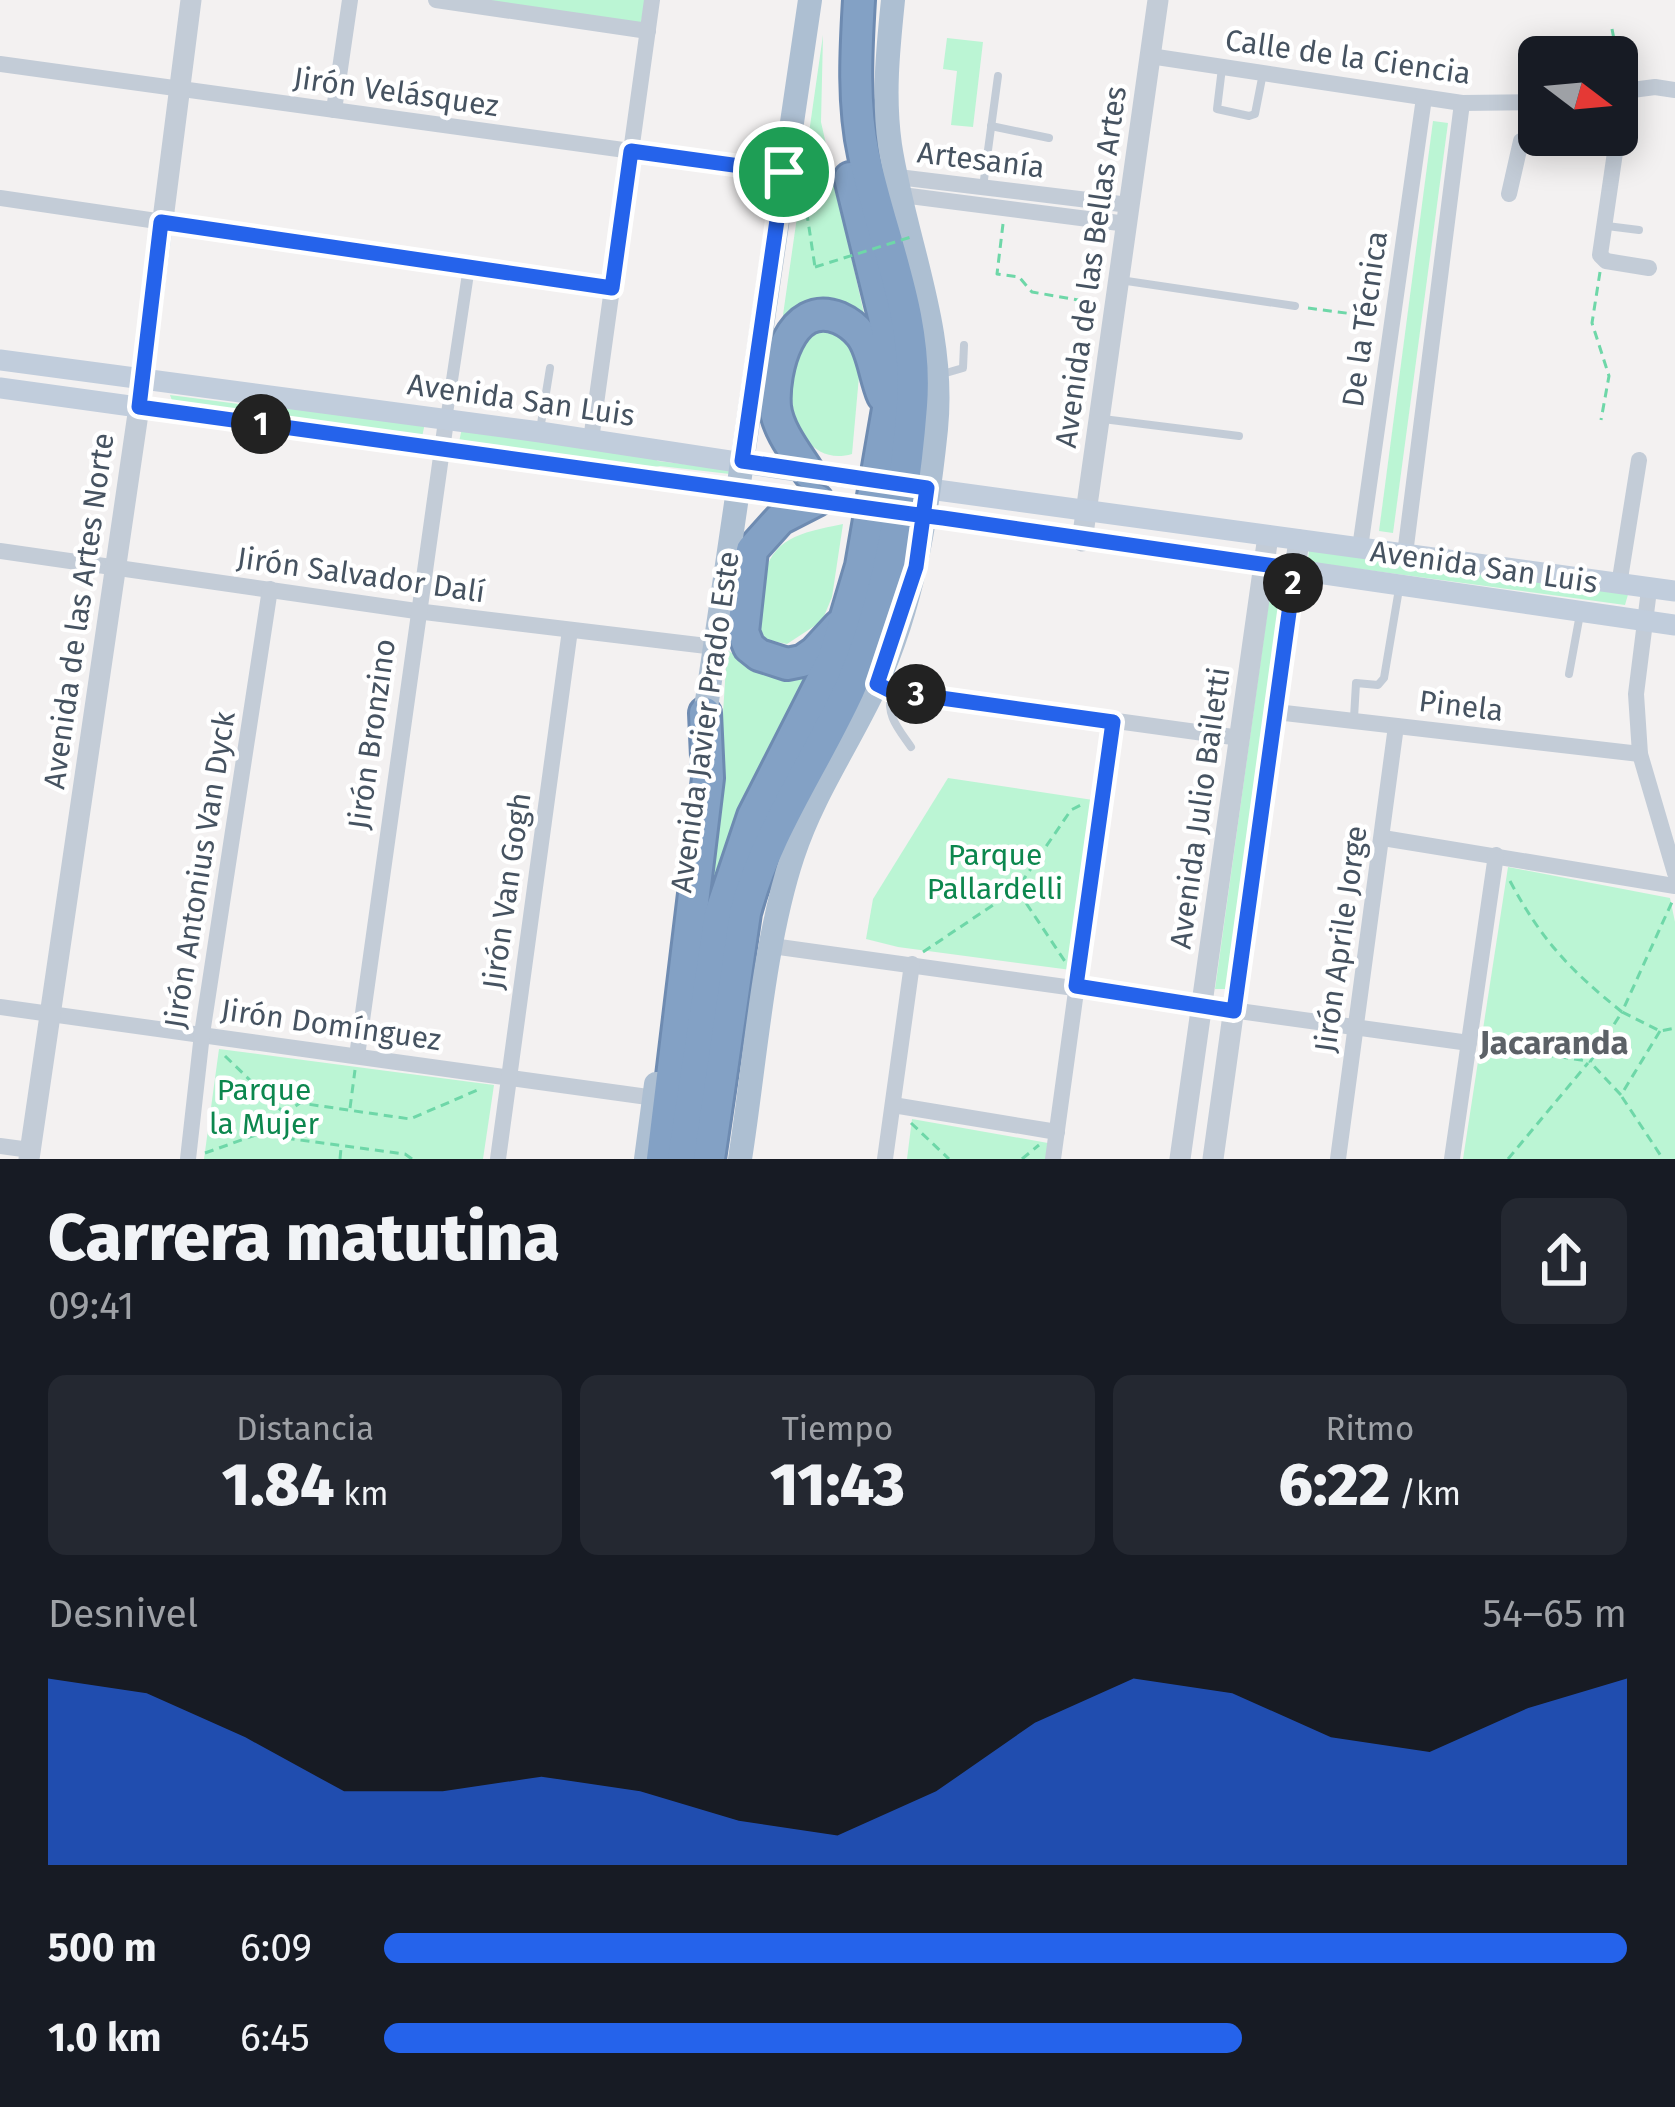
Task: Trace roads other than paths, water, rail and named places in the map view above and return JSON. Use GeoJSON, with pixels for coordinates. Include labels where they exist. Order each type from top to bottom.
{"type":"FeatureCollection","features":[{"type":"Feature","properties":{"kind":"highway","name":"Avenida Javier Prado Este"},"geometry":{"type":"LineString","coordinates":[[683,1159],[727,893],[753,816],[818,695],[847,616],[861,566],[888,409],[888,334],[843,148],[838,82],[840,0]]}},
{"type":"Feature","properties":{"kind":"highway"},"geometry":{"type":"LineString","coordinates":[[709,1159],[745,913],[755,875],[870,640],[887,574],[912,407],[914,353],[909,316],[863,154],[857,95],[859,0]]}},
{"type":"Feature","properties":{"kind":"highway"},"geometry":{"type":"LineString","coordinates":[[847,616],[821,648],[802,661],[787,664],[758,655],[742,632],[752,550],[780,519],[820,488],[776,412],[784,351],[797,325],[831,315],[851,324],[864,338],[888,409]]}},
{"type":"Feature","properties":{"kind":"highway"},"geometry":{"type":"LineString","coordinates":[[662,1159],[708,778],[705,713]]}},
{"type":"Feature","properties":{"kind":"highway"},"geometry":{"type":"LineString","coordinates":[[726,1159],[767,875],[797,786]]}},
{"type":"Feature","properties":{"kind":"main road","name":"Avenida Javier Prado Este"},"geometry":{"type":"LineString","coordinates":[[646,1159],[705,713],[810,0]]}},
{"type":"Feature","properties":{"kind":"main road"},"geometry":{"type":"LineString","coordinates":[[740,1159],[782,890],[807,817],[884,687],[916,567],[920,487],[938,375],[931,316],[900,186],[886,96],[893,0]]}},
{"type":"Feature","properties":{"kind":"main road","name":"Avenida San Luis"},"geometry":{"type":"LineString","coordinates":[[0,360],[742,461],[917,515],[1675,625]]}},
{"type":"Feature","properties":{"kind":"main road","name":"Avenida San Luis"},"geometry":{"type":"LineString","coordinates":[[0,388],[738,489],[920,487],[1675,591]]}},
{"type":"Feature","properties":{"kind":"street","name":"Avenida de las Artes Norte"},"geometry":{"type":"LineString","coordinates":[[30,1155],[139,407],[191,0]]}},
{"type":"Feature","properties":{"kind":"street"},"geometry":{"type":"LineString","coordinates":[[334,110],[350,0]]}},
{"type":"Feature","properties":{"kind":"street"},"geometry":{"type":"LineString","coordinates":[[436,0],[647,31]]}},
{"type":"Feature","properties":{"kind":"street"},"geometry":{"type":"LineString","coordinates":[[590,440],[652,0]]}},
{"type":"Feature","properties":{"kind":"street","name":"Avenida de las Bellas Artes"},"geometry":{"type":"LineString","coordinates":[[1082,541],[1158,0]]}},
{"type":"Feature","properties":{"kind":"street","name":"Calle de la Ciencia"},"geometry":{"type":"LineString","coordinates":[[1150,56],[1462,103],[1518,102]]}},
{"type":"Feature","properties":{"kind":"street","name":"Jirón Velásquez"},"geometry":{"type":"LineString","coordinates":[[0,64],[631,151],[786,160]]}},
{"type":"Feature","properties":{"kind":"street"},"geometry":{"type":"LineString","coordinates":[[1638,89],[1675,89]]}},
{"type":"Feature","properties":{"kind":"street","name":"De la Técnica"},"geometry":{"type":"LineString","coordinates":[[1360,548],[1424,98]]}},
{"type":"Feature","properties":{"kind":"street"},"geometry":{"type":"LineString","coordinates":[[1405,554],[1462,103]]}},
{"type":"Feature","properties":{"kind":"street"},"geometry":{"type":"LineString","coordinates":[[1508,194],[1518,153]]}},
{"type":"Feature","properties":{"kind":"street"},"geometry":{"type":"LineString","coordinates":[[1616,156],[1602,259],[1649,268]]}},
{"type":"Feature","properties":{"kind":"street","name":"Artesanía"},"geometry":{"type":"LineString","coordinates":[[900,186],[983,187],[1128,214]]}},
{"type":"Feature","properties":{"kind":"street","name":"Artesanía"},"geometry":{"type":"LineString","coordinates":[[900,186],[1004,208],[1128,214]]}},
{"type":"Feature","properties":{"kind":"street"},"geometry":{"type":"LineString","coordinates":[[0,198],[612,288]]}},
{"type":"Feature","properties":{"kind":"street"},"geometry":{"type":"LineString","coordinates":[[446,421],[469,267]]}},
{"type":"Feature","properties":{"kind":"street","name":"Jirón Bronzino"},"geometry":{"type":"LineString","coordinates":[[357,1056],[446,421]]}},
{"type":"Feature","properties":{"kind":"street"},"geometry":{"type":"LineString","coordinates":[[1619,585],[1639,460]]}},
{"type":"Feature","properties":{"kind":"street","name":"Avenida Julio Bailetti"},"geometry":{"type":"LineString","coordinates":[[1180,1159],[1268,536]]}},
{"type":"Feature","properties":{"kind":"street","name":"Avenida Julio Bailetti"},"geometry":{"type":"LineString","coordinates":[[1213,1159],[1299,540]]}},
{"type":"Feature","properties":{"kind":"street","name":"Jirón Salvador Dalí"},"geometry":{"type":"LineString","coordinates":[[0,551],[416,611],[715,647]]}},
{"type":"Feature","properties":{"kind":"street","name":"Jirón Antonius Van Dyck"},"geometry":{"type":"LineString","coordinates":[[189,1159],[202,1034],[270,589]]}},
{"type":"Feature","properties":{"kind":"street"},"geometry":{"type":"LineString","coordinates":[[1649,590],[1636,694],[1640,754],[1675,873]]}},
{"type":"Feature","properties":{"kind":"street","name":"Jirón Van Gogh"},"geometry":{"type":"LineString","coordinates":[[498,1159],[570,630]]}},
{"type":"Feature","properties":{"kind":"street"},"geometry":{"type":"LineString","coordinates":[[884,687],[1240,738]]}},
{"type":"Feature","properties":{"kind":"street","name":"Pinela"},"geometry":{"type":"LineString","coordinates":[[1276,712],[1640,754]]}},
{"type":"Feature","properties":{"kind":"street"},"geometry":{"type":"LineString","coordinates":[[1053,1159],[1113,722]]}},
{"type":"Feature","properties":{"kind":"street","name":"Jirón Aprile Jorge"},"geometry":{"type":"LineString","coordinates":[[1338,1159],[1396,726]]}},
{"type":"Feature","properties":{"kind":"street"},"geometry":{"type":"LineString","coordinates":[[1383,838],[1675,886]]}},
{"type":"Feature","properties":{"kind":"street"},"geometry":{"type":"LineString","coordinates":[[1452,1159],[1496,855]]}},
{"type":"Feature","properties":{"kind":"street"},"geometry":{"type":"LineString","coordinates":[[772,946],[1076,983],[1234,1011],[1469,1043]]}},
{"type":"Feature","properties":{"kind":"street"},"geometry":{"type":"LineString","coordinates":[[884,1159],[912,964]]}},
{"type":"Feature","properties":{"kind":"street","name":"Jirón Domínguez"},"geometry":{"type":"LineString","coordinates":[[0,1007],[655,1098]]}},
{"type":"Feature","properties":{"kind":"street"},"geometry":{"type":"LineString","coordinates":[[893,1106],[1057,1132]]}},
{"type":"Feature","properties":{"kind":"street"},"geometry":{"type":"LineString","coordinates":[[0,1146],[30,1155]]}},
{"type":"Feature","properties":{"kind":"lane"},"geometry":{"type":"LineString","coordinates":[[1222,67],[1216,109],[1250,116],[1255,114],[1263,73]]}},
{"type":"Feature","properties":{"kind":"lane"},"geometry":{"type":"LineString","coordinates":[[983,187],[998,76]]}},
{"type":"Feature","properties":{"kind":"lane"},"geometry":{"type":"LineString","coordinates":[[991,125],[1049,137]]}},
{"type":"Feature","properties":{"kind":"lane"},"geometry":{"type":"LineString","coordinates":[[1606,226],[1639,230]]}},
{"type":"Feature","properties":{"kind":"lane"},"geometry":{"type":"LineString","coordinates":[[1119,280],[1295,306]]}},
{"type":"Feature","properties":{"kind":"lane"},"geometry":{"type":"LineString","coordinates":[[938,375],[963,368],[964,345]]}},
{"type":"Feature","properties":{"kind":"lane"},"geometry":{"type":"LineString","coordinates":[[540,432],[550,368]]}},
{"type":"Feature","properties":{"kind":"lane"},"geometry":{"type":"LineString","coordinates":[[1101,419],[1239,436]]}},
{"type":"Feature","properties":{"kind":"lane"},"geometry":{"type":"LineString","coordinates":[[1354,720],[1356,683],[1378,686],[1384,678],[1400,585]]}},
{"type":"Feature","properties":{"kind":"lane"},"geometry":{"type":"LineString","coordinates":[[1569,674],[1581,612]]}},
{"type":"Feature","properties":{"kind":"lane"},"geometry":{"type":"LineString","coordinates":[[884,687],[890,716],[911,747]]}},
{"type":"Feature","properties":{"kind":"district","name":"Jacaranda"},"geometry":{"type":"Point","coordinates":[1554,1043]}},
{"type":"Feature","properties":{"kind":"park label","name":"Parque Pallardelli"},"geometry":{"type":"Point","coordinates":[995,872]}},
{"type":"Feature","properties":{"kind":"park label","name":"Parque la Mujer"},"geometry":{"type":"Point","coordinates":[264,1107]}}]}
